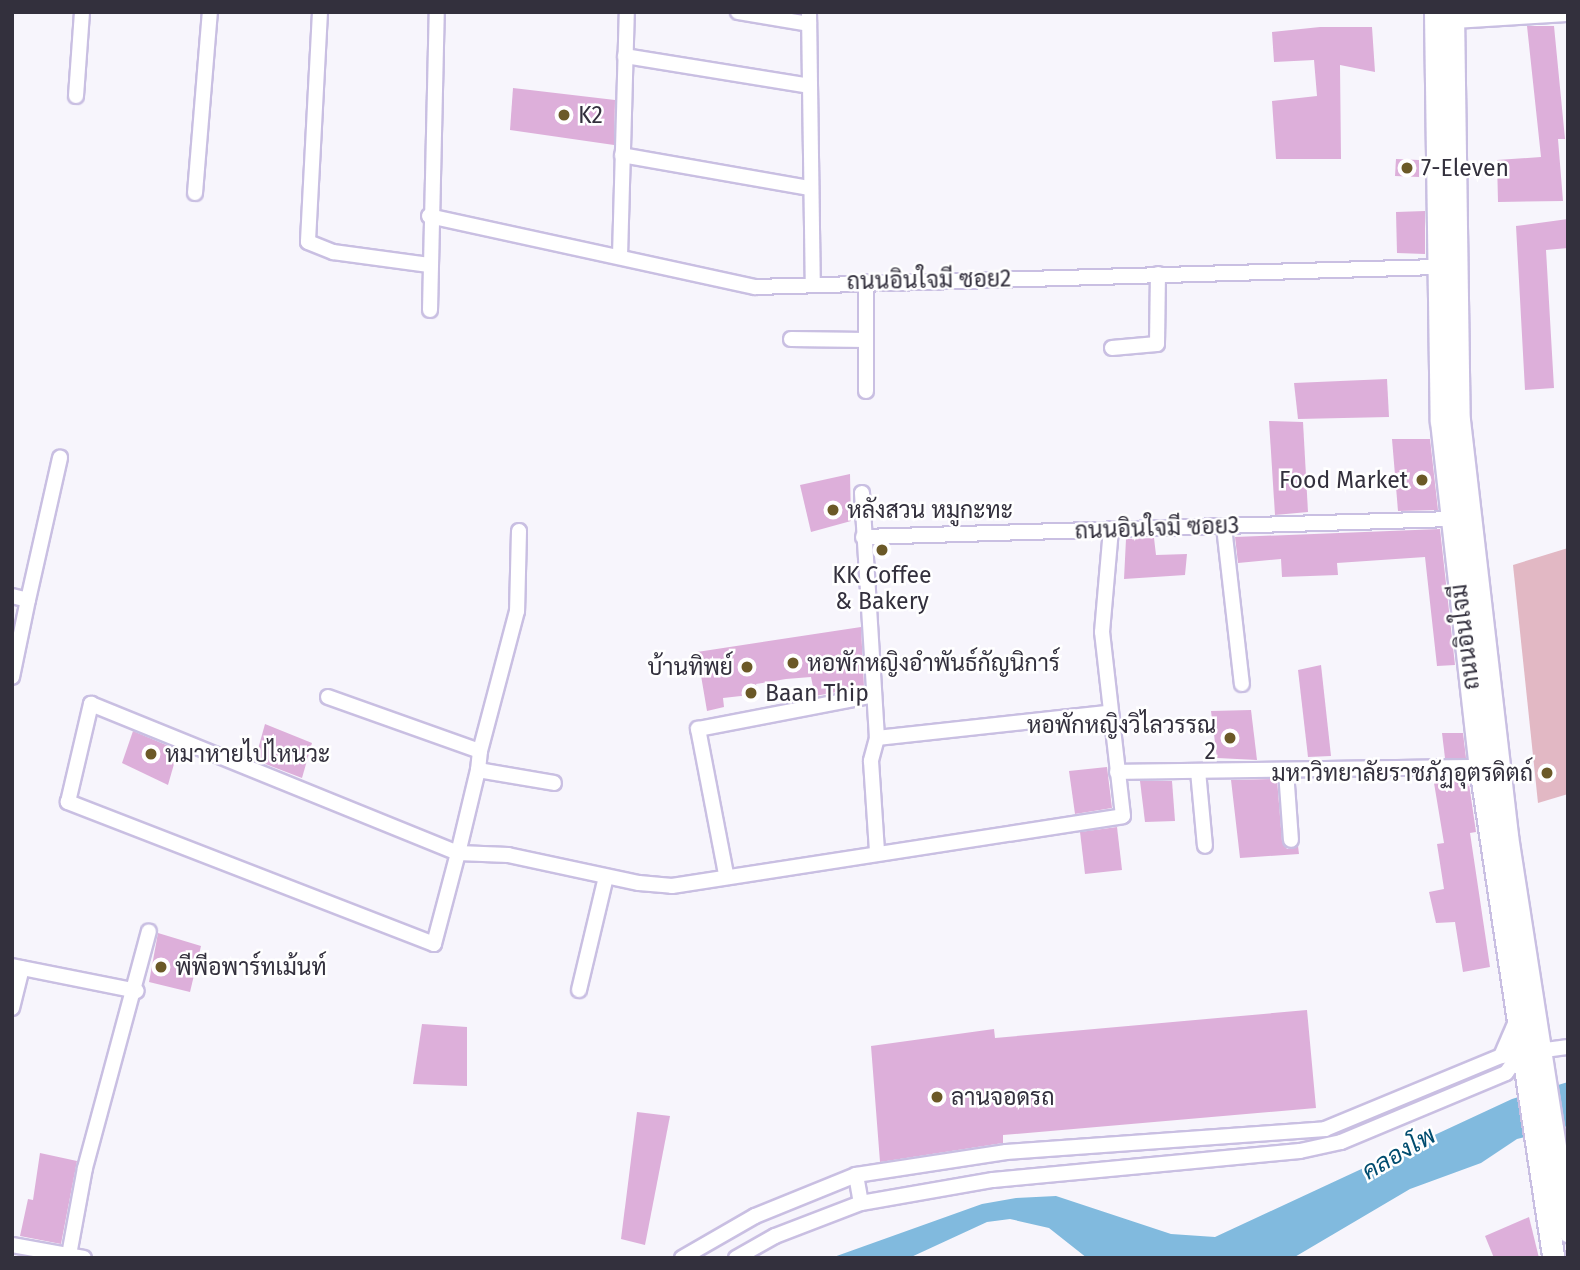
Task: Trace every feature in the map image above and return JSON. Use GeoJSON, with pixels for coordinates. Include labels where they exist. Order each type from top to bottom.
{"type":"FeatureCollection","features":[{"type":"Feature","properties":{"kind":"main road","name":"ถนนอินใจมี"},"geometry":{"type":"LineString","coordinates":[[1444,17],[1445,267],[1441,422],[1480,767],[1518,1017],[1531,1059],[1568,1231]]}},
{"type":"Feature","properties":{"kind":"main road","name":"ถนนอินใจมี"},"geometry":{"type":"LineString","coordinates":[[1445,267],[1459,420],[1531,1059]]}},
{"type":"Feature","properties":{"kind":"main road","name":"ถนนอินใจมี"},"geometry":{"type":"LineString","coordinates":[[1552,1149],[1553,1258]]}},
{"type":"Feature","properties":{"kind":"street"},"geometry":{"type":"LineString","coordinates":[[76,96],[82,12]]}},
{"type":"Feature","properties":{"kind":"street"},"geometry":{"type":"LineString","coordinates":[[195,193],[211,12]]}},
{"type":"Feature","properties":{"kind":"street"},"geometry":{"type":"LineString","coordinates":[[320,12],[308,242],[333,252],[429,265]]}},
{"type":"Feature","properties":{"kind":"street"},"geometry":{"type":"LineString","coordinates":[[430,310],[429,216],[437,12]]}},
{"type":"Feature","properties":{"kind":"street"},"geometry":{"type":"LineString","coordinates":[[620,256],[626,12]]}},
{"type":"Feature","properties":{"kind":"street"},"geometry":{"type":"LineString","coordinates":[[738,12],[809,18],[813,283]]}},
{"type":"Feature","properties":{"kind":"street"},"geometry":{"type":"LineString","coordinates":[[1444,17],[1568,14]]}},
{"type":"Feature","properties":{"kind":"street"},"geometry":{"type":"LineString","coordinates":[[625,56],[810,86]]}},
{"type":"Feature","properties":{"kind":"street"},"geometry":{"type":"LineString","coordinates":[[622,155],[810,188]]}},
{"type":"Feature","properties":{"kind":"street","name":"ถนนอินใจมี ซอย2"},"geometry":{"type":"LineString","coordinates":[[429,216],[755,287],[813,283],[1445,267]]}},
{"type":"Feature","properties":{"kind":"street"},"geometry":{"type":"LineString","coordinates":[[1111,348],[1157,344],[1158,274]]}},
{"type":"Feature","properties":{"kind":"street"},"geometry":{"type":"LineString","coordinates":[[866,282],[866,391]]}},
{"type":"Feature","properties":{"kind":"street"},"geometry":{"type":"LineString","coordinates":[[791,339],[866,340]]}},
{"type":"Feature","properties":{"kind":"street"},"geometry":{"type":"LineString","coordinates":[[12,677],[60,458]]}},
{"type":"Feature","properties":{"kind":"street"},"geometry":{"type":"LineString","coordinates":[[862,493],[877,738],[872,761],[877,851]]}},
{"type":"Feature","properties":{"kind":"street","name":"ถนนอินใจมี ซอย3"},"geometry":{"type":"LineString","coordinates":[[863,537],[1452,519]]}},
{"type":"Feature","properties":{"kind":"street"},"geometry":{"type":"LineString","coordinates":[[1224,527],[1242,684]]}},
{"type":"Feature","properties":{"kind":"street"},"geometry":{"type":"LineString","coordinates":[[519,531],[517,611],[480,751],[478,770],[458,853],[434,944],[68,802],[91,704],[458,853],[508,855],[606,877],[672,886],[726,874],[1123,816],[1109,713],[1102,632],[1111,529]]}},
{"type":"Feature","properties":{"kind":"street"},"geometry":{"type":"LineString","coordinates":[[12,596],[28,600]]}},
{"type":"Feature","properties":{"kind":"street"},"geometry":{"type":"LineString","coordinates":[[726,874],[698,729],[874,695]]}},
{"type":"Feature","properties":{"kind":"street"},"geometry":{"type":"LineString","coordinates":[[328,697],[480,751]]}},
{"type":"Feature","properties":{"kind":"street"},"geometry":{"type":"LineString","coordinates":[[877,738],[1109,713]]}},
{"type":"Feature","properties":{"kind":"street"},"geometry":{"type":"LineString","coordinates":[[1117,772],[1480,767]]}},
{"type":"Feature","properties":{"kind":"street"},"geometry":{"type":"LineString","coordinates":[[478,770],[554,783]]}},
{"type":"Feature","properties":{"kind":"street"},"geometry":{"type":"LineString","coordinates":[[1198,771],[1205,846]]}},
{"type":"Feature","properties":{"kind":"street"},"geometry":{"type":"LineString","coordinates":[[1286,771],[1291,840]]}},
{"type":"Feature","properties":{"kind":"street"},"geometry":{"type":"LineString","coordinates":[[579,990],[606,877]]}},
{"type":"Feature","properties":{"kind":"street"},"geometry":{"type":"LineString","coordinates":[[69,1255],[85,1168],[137,991],[149,931]]}},
{"type":"Feature","properties":{"kind":"street"},"geometry":{"type":"LineString","coordinates":[[12,1007],[17,967],[137,991]]}},
{"type":"Feature","properties":{"kind":"street"},"geometry":{"type":"LineString","coordinates":[[1501,1056],[1518,1017]]}},
{"type":"Feature","properties":{"kind":"street"},"geometry":{"type":"LineString","coordinates":[[736,1258],[775,1236],[861,1203],[993,1180],[1300,1151],[1340,1142],[1506,1073],[1531,1059],[1568,1047]]}},
{"type":"Feature","properties":{"kind":"street"},"geometry":{"type":"LineString","coordinates":[[681,1258],[755,1216],[856,1175],[1006,1152],[1325,1129],[1501,1056],[1531,1059]]}},
{"type":"Feature","properties":{"kind":"street"},"geometry":{"type":"LineString","coordinates":[[856,1175],[861,1203]]}},
{"type":"Feature","properties":{"kind":"street"},"geometry":{"type":"LineString","coordinates":[[12,1245],[84,1258]]}},
{"type":"Feature","properties":{"kind":"shaded area"},"geometry":{"type":"Polygon","coordinates":[[[1568,548],[1568,794],[1538,803],[1513,565],[1568,548]]]}},
{"type":"Feature","properties":{"kind":"water","name":"คลองโพ"},"geometry":{"type":"Polygon","coordinates":[[[1568,1082],[1568,1126],[1517,1139],[1481,1163],[1410,1189],[1293,1258],[1087,1258],[1049,1228],[1010,1219],[987,1222],[909,1258],[831,1258],[982,1204],[1016,1198],[1056,1196],[1171,1234],[1215,1237],[1512,1099],[1568,1082]]]}},
{"type":"Feature","properties":{"kind":"building"},"geometry":{"type":"Polygon","coordinates":[[[1527,26],[1554,26],[1565,139],[1558,139],[1563,201],[1498,202],[1497,160],[1541,157],[1527,26]]]}},
{"type":"Feature","properties":{"kind":"building"},"geometry":{"type":"Polygon","coordinates":[[[1320,27],[1372,27],[1375,72],[1340,65],[1341,159],[1276,159],[1272,101],[1317,96],[1314,60],[1274,62],[1272,32],[1320,27]]]}},
{"type":"Feature","properties":{"kind":"building","name":"K2"},"geometry":{"type":"Polygon","coordinates":[[[513,88],[615,100],[614,145],[510,130],[513,88]]]}},
{"type":"Feature","properties":{"kind":"building","name":"7-Eleven"},"geometry":{"type":"Polygon","coordinates":[[[1396,159],[1419,160],[1419,177],[1395,176],[1396,159]]]}},
{"type":"Feature","properties":{"kind":"building"},"geometry":{"type":"Polygon","coordinates":[[[1425,211],[1425,254],[1397,253],[1396,212],[1425,211]]]}},
{"type":"Feature","properties":{"kind":"building"},"geometry":{"type":"Polygon","coordinates":[[[1568,219],[1568,248],[1546,250],[1554,388],[1525,390],[1516,226],[1568,219]]]}},
{"type":"Feature","properties":{"kind":"building"},"geometry":{"type":"Polygon","coordinates":[[[1387,379],[1389,417],[1298,419],[1294,383],[1387,379]]]}},
{"type":"Feature","properties":{"kind":"building"},"geometry":{"type":"Polygon","coordinates":[[[1269,421],[1303,422],[1308,512],[1275,515],[1269,421]]]}},
{"type":"Feature","properties":{"kind":"building"},"geometry":{"type":"Polygon","coordinates":[[[1392,439],[1430,439],[1438,510],[1398,511],[1392,439]]]}},
{"type":"Feature","properties":{"kind":"building"},"geometry":{"type":"Polygon","coordinates":[[[850,474],[851,521],[811,532],[800,485],[850,474]]]}},
{"type":"Feature","properties":{"kind":"building"},"geometry":{"type":"Polygon","coordinates":[[[1440,529],[1455,665],[1437,666],[1425,557],[1337,563],[1338,575],[1282,577],[1281,559],[1238,563],[1235,537],[1440,529]]]}},
{"type":"Feature","properties":{"kind":"building"},"geometry":{"type":"Polygon","coordinates":[[[1154,538],[1156,555],[1187,554],[1185,575],[1124,579],[1126,539],[1154,538]]]}},
{"type":"Feature","properties":{"kind":"building"},"geometry":{"type":"Polygon","coordinates":[[[861,627],[864,687],[815,696],[811,677],[786,679],[756,684],[759,694],[723,698],[724,707],[707,711],[697,652],[861,627]]]}},
{"type":"Feature","properties":{"kind":"building"},"geometry":{"type":"Polygon","coordinates":[[[1321,665],[1331,756],[1308,757],[1298,670],[1321,665]]]}},
{"type":"Feature","properties":{"kind":"building"},"geometry":{"type":"Polygon","coordinates":[[[1251,710],[1257,760],[1217,758],[1211,711],[1251,710]]]}},
{"type":"Feature","properties":{"kind":"building"},"geometry":{"type":"Polygon","coordinates":[[[265,724],[312,743],[302,778],[255,760],[265,724]]]}},
{"type":"Feature","properties":{"kind":"building","name":"หมาหายไปไหนวะ"},"geometry":{"type":"Polygon","coordinates":[[[133,731],[178,750],[168,785],[122,763],[133,731]]]}},
{"type":"Feature","properties":{"kind":"building"},"geometry":{"type":"Polygon","coordinates":[[[1442,733],[1463,733],[1466,758],[1445,758],[1442,733]]]}},
{"type":"Feature","properties":{"kind":"building"},"geometry":{"type":"Polygon","coordinates":[[[1107,767],[1112,808],[1075,814],[1069,771],[1107,767]]]}},
{"type":"Feature","properties":{"kind":"building"},"geometry":{"type":"Polygon","coordinates":[[[1433,777],[1468,777],[1476,832],[1470,833],[1490,967],[1463,972],[1455,922],[1436,923],[1429,892],[1444,889],[1437,844],[1444,843],[1433,777]]]}},
{"type":"Feature","properties":{"kind":"building"},"geometry":{"type":"Polygon","coordinates":[[[1277,779],[1282,841],[1287,849],[1298,846],[1299,854],[1240,858],[1231,780],[1277,779]]]}},
{"type":"Feature","properties":{"kind":"building"},"geometry":{"type":"Polygon","coordinates":[[[1140,781],[1172,781],[1175,821],[1145,822],[1140,781]]]}},
{"type":"Feature","properties":{"kind":"building"},"geometry":{"type":"Polygon","coordinates":[[[1117,827],[1122,870],[1085,874],[1080,832],[1117,827]]]}},
{"type":"Feature","properties":{"kind":"building"},"geometry":{"type":"Polygon","coordinates":[[[158,933],[201,946],[190,992],[149,982],[158,933]]]}},
{"type":"Feature","properties":{"kind":"building"},"geometry":{"type":"Polygon","coordinates":[[[1307,1010],[1316,1108],[1003,1135],[1003,1143],[880,1162],[871,1046],[994,1029],[995,1038],[1307,1010]]]}},
{"type":"Feature","properties":{"kind":"building"},"geometry":{"type":"Polygon","coordinates":[[[422,1024],[467,1027],[467,1086],[413,1084],[422,1024]]]}},
{"type":"Feature","properties":{"kind":"building"},"geometry":{"type":"Polygon","coordinates":[[[637,1112],[670,1116],[645,1245],[621,1239],[637,1112]]]}},
{"type":"Feature","properties":{"kind":"building"},"geometry":{"type":"Polygon","coordinates":[[[40,1153],[77,1161],[61,1244],[20,1236],[28,1199],[33,1200],[40,1153]]]}},
{"type":"Feature","properties":{"kind":"building"},"geometry":{"type":"Polygon","coordinates":[[[1529,1217],[1539,1258],[1494,1258],[1485,1236],[1529,1217]]]}},
{"type":"Feature","properties":{"kind":"place","name":"K2"},"geometry":{"type":"Point","coordinates":[564,115]}},
{"type":"Feature","properties":{"kind":"place","name":"7-Eleven"},"geometry":{"type":"Point","coordinates":[1407,168]}},
{"type":"Feature","properties":{"kind":"place","name":"Food Market"},"geometry":{"type":"Point","coordinates":[1422,480]}},
{"type":"Feature","properties":{"kind":"place","name":"หลังสวน หมูกะทะ"},"geometry":{"type":"Point","coordinates":[833,510]}},
{"type":"Feature","properties":{"kind":"place","name":"KK Coffee & Bakery"},"geometry":{"type":"Point","coordinates":[882,550]}},
{"type":"Feature","properties":{"kind":"place","name":"หอพักหญิงอำพันธ์กัญนิการ์"},"geometry":{"type":"Point","coordinates":[793,663]}},
{"type":"Feature","properties":{"kind":"place","name":"บ้านทิพย์"},"geometry":{"type":"Point","coordinates":[747,667]}},
{"type":"Feature","properties":{"kind":"place","name":"Baan Thip"},"geometry":{"type":"Point","coordinates":[751,693]}},
{"type":"Feature","properties":{"kind":"place","name":"หอพักหญิงวิไลวรรณ 2"},"geometry":{"type":"Point","coordinates":[1230,738]}},
{"type":"Feature","properties":{"kind":"place","name":"หมาหายไปไหนวะ"},"geometry":{"type":"Point","coordinates":[151,754]}},
{"type":"Feature","properties":{"kind":"place","name":"มหาวิทยาลัยราชภัฏอุตรดิตถ์"},"geometry":{"type":"Point","coordinates":[1547,773]}},
{"type":"Feature","properties":{"kind":"place","name":"พีพีอพาร์ทเม้นท์"},"geometry":{"type":"Point","coordinates":[161,967]}},
{"type":"Feature","properties":{"kind":"place","name":"ลานจอดรถ"},"geometry":{"type":"Point","coordinates":[937,1097]}}]}
